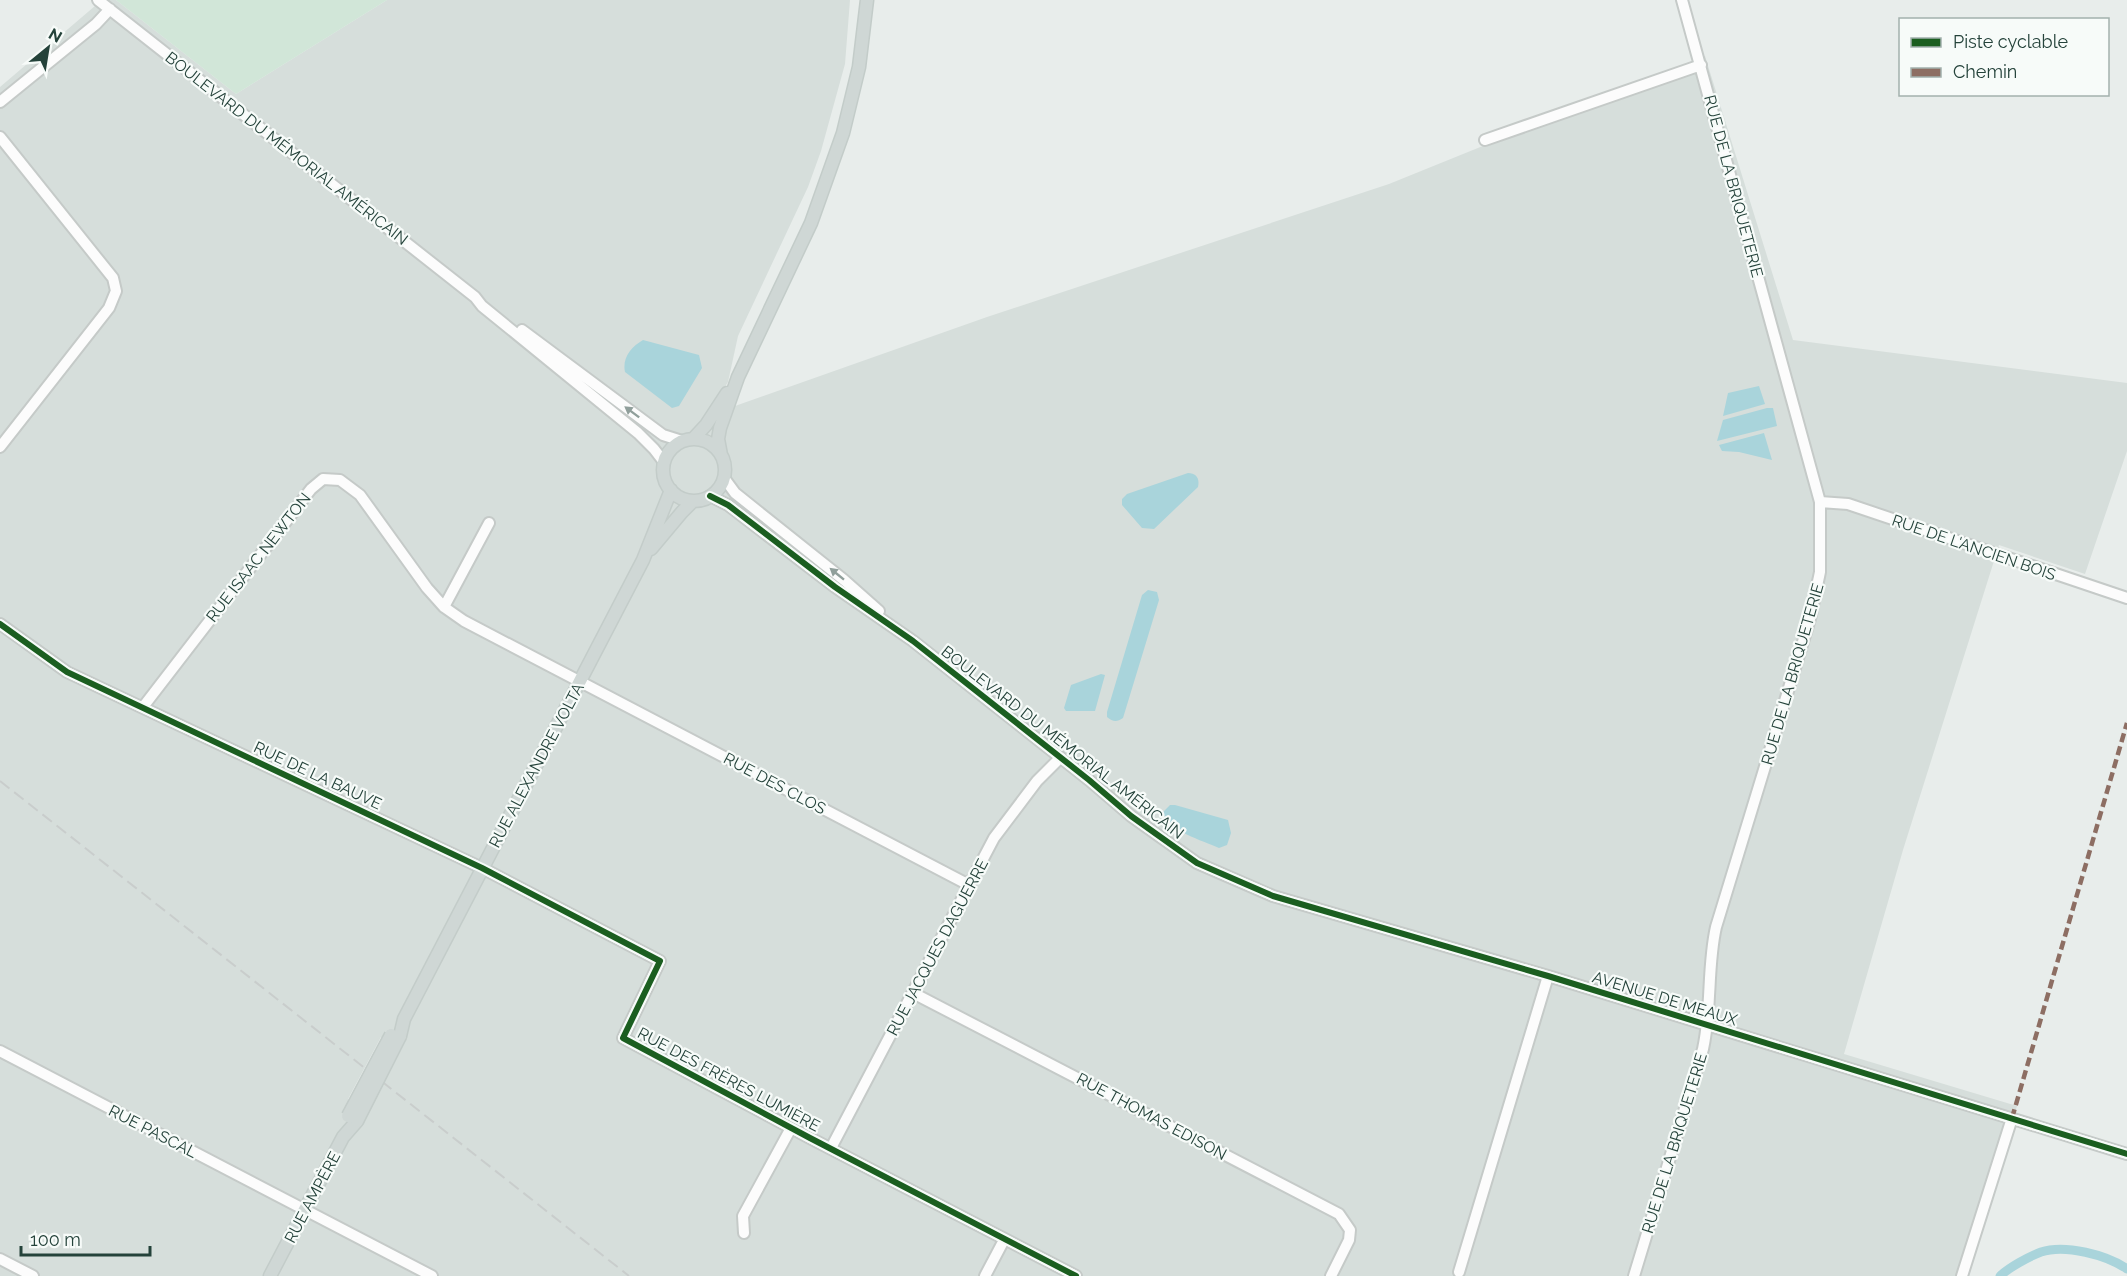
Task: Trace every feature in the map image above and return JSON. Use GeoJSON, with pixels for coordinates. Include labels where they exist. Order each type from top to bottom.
{"type":"FeatureCollection","features":[{"type":"Feature","properties":{"kind":"main road"},"geometry":{"type":"LineString","coordinates":[[738,377],[706,425],[668,453],[664,462],[664,477],[677,496],[693,501],[710,496],[724,478],[725,470],[718,439],[720,428],[738,377],[811,223],[826,185],[851,103],[866,22],[867,0]]}},
{"type":"Feature","properties":{"kind":"main road"},"geometry":{"type":"LineString","coordinates":[[687,440],[709,443],[721,455]]}},
{"type":"Feature","properties":{"kind":"main road","name":"RUE ALEXANDRE VOLTA"},"geometry":{"type":"LineString","coordinates":[[397,1034],[643,560],[671,490]]}},
{"type":"Feature","properties":{"kind":"main road","name":"RUE ALEXANDRE VOLTA"},"geometry":{"type":"LineString","coordinates":[[643,560],[693,501]]}},
{"type":"Feature","properties":{"kind":"main road","name":"RUE AMPÈRE"},"geometry":{"type":"LineString","coordinates":[[270,1276],[397,1034]]}},
{"type":"Feature","properties":{"kind":"street","name":"BOULEVARD DU MÉMORIAL AMÉRICAIN"},"geometry":{"type":"LineString","coordinates":[[98,0],[475,297],[485,302],[663,435],[687,440]]}},
{"type":"Feature","properties":{"kind":"street","name":"RUE DE LA BRIQUETERIE"},"geometry":{"type":"LineString","coordinates":[[1634,1276],[1703,1049],[1708,1025],[1712,945],[1716,927],[1810,619],[1820,572],[1820,502],[1682,0]]}},
{"type":"Feature","properties":{"kind":"street"},"geometry":{"type":"LineString","coordinates":[[0,102],[96,24],[110,9]]}},
{"type":"Feature","properties":{"kind":"street"},"geometry":{"type":"LineString","coordinates":[[1485,140],[1701,64]]}},
{"type":"Feature","properties":{"kind":"street"},"geometry":{"type":"LineString","coordinates":[[0,137],[113,278],[116,291],[109,308],[0,447]]}},
{"type":"Feature","properties":{"kind":"street","name":"BOULEVARD DU MÉMORIAL AMÉRICAIN"},"geometry":{"type":"LineString","coordinates":[[475,297],[482,306],[638,433],[664,462]]}},
{"type":"Feature","properties":{"kind":"street"},"geometry":{"type":"LineString","coordinates":[[724,478],[735,494],[844,580],[913,641]]}},
{"type":"Feature","properties":{"kind":"street","name":"RUE ISAAC NEWTON"},"geometry":{"type":"LineString","coordinates":[[143,707],[311,489],[323,479],[340,480],[360,495],[427,588],[444,607],[464,621],[580,682]]}},
{"type":"Feature","properties":{"kind":"street"},"geometry":{"type":"LineString","coordinates":[[710,496],[728,505],[818,574],[913,641]]}},
{"type":"Feature","properties":{"kind":"street","name":"RUE DE L'ANCIEN BOIS"},"geometry":{"type":"LineString","coordinates":[[1820,502],[1848,504],[2127,598]]}},
{"type":"Feature","properties":{"kind":"street"},"geometry":{"type":"LineString","coordinates":[[444,607],[489,523]]}},
{"type":"Feature","properties":{"kind":"street","name":"RUE DE LA BAUVE"},"geometry":{"type":"LineString","coordinates":[[0,624],[67,672],[482,868]]}},
{"type":"Feature","properties":{"kind":"street","name":"BOULEVARD DU MÉMORIAL AMÉRICAIN"},"geometry":{"type":"LineString","coordinates":[[913,641],[1131,816],[1197,863]]}},
{"type":"Feature","properties":{"kind":"street","name":"RUE DES CLOS"},"geometry":{"type":"LineString","coordinates":[[580,682],[969,885]]}},
{"type":"Feature","properties":{"kind":"street","name":"RUE JACQUES DAGUERRE"},"geometry":{"type":"LineString","coordinates":[[831,1148],[994,838],[1037,781],[1060,758]]}},
{"type":"Feature","properties":{"kind":"street","name":"AVENUE DE MEAUX"},"geometry":{"type":"LineString","coordinates":[[1197,863],[1273,897],[1548,976],[2127,1154]]}},
{"type":"Feature","properties":{"kind":"street","name":"RUE DES FRÈRES LUMIÈRE"},"geometry":{"type":"LineString","coordinates":[[482,868],[660,961],[623,1038],[1076,1276]]}},
{"type":"Feature","properties":{"kind":"street"},"geometry":{"type":"LineString","coordinates":[[1459,1272],[1548,976]]}},
{"type":"Feature","properties":{"kind":"street","name":"RUE THOMAS EDISON"},"geometry":{"type":"LineString","coordinates":[[913,993],[1339,1214],[1350,1230],[1334,1271]]}},
{"type":"Feature","properties":{"kind":"street","name":"RUE PASCAL"},"geometry":{"type":"LineString","coordinates":[[0,1051],[432,1276]]}},
{"type":"Feature","properties":{"kind":"street"},"geometry":{"type":"LineString","coordinates":[[1962,1276],[2012,1118]]}},
{"type":"Feature","properties":{"kind":"street"},"geometry":{"type":"LineString","coordinates":[[744,1233],[743,1216],[791,1128]]}},
{"type":"Feature","properties":{"kind":"street"},"geometry":{"type":"LineString","coordinates":[[985,1276],[1004,1240]]}},
{"type":"Feature","properties":{"kind":"street"},"geometry":{"type":"LineString","coordinates":[[0,1259],[33,1276]]}},
{"type":"Feature","properties":{"kind":"shaded area"},"geometry":{"type":"Polygon","coordinates":[[[102,0],[116,0],[236,94],[387,0],[850,0],[845,64],[821,151],[808,187],[738,336],[728,382],[719,396],[735,406],[987,317],[1389,184],[1705,56],[1793,340],[2127,383],[2127,451],[2085,574],[1999,545],[1903,850],[1844,1054],[2017,1106],[1969,1276],[0,1276],[0,87],[102,0]],[[381,1037],[348,1099],[366,1113],[398,1049],[381,1037]]]}},
{"type":"Feature","properties":{"kind":"green space"},"geometry":{"type":"Polygon","coordinates":[[[116,0],[387,0],[236,94],[116,0]]]}},
{"type":"Feature","properties":{"kind":"water"},"geometry":{"type":"Polygon","coordinates":[[[643,340],[699,355],[702,368],[679,406],[672,408],[625,372],[628,353],[643,340]]]}},
{"type":"Feature","properties":{"kind":"water"},"geometry":{"type":"Polygon","coordinates":[[[1759,386],[1765,404],[1723,416],[1728,393],[1759,386]]]}},
{"type":"Feature","properties":{"kind":"water"},"geometry":{"type":"Polygon","coordinates":[[[1773,408],[1777,426],[1717,441],[1723,420],[1773,408]]]}},
{"type":"Feature","properties":{"kind":"water"},"geometry":{"type":"Polygon","coordinates":[[[1764,433],[1772,460],[1739,452],[1722,451],[1719,445],[1764,433]]]}},
{"type":"Feature","properties":{"kind":"water"},"geometry":{"type":"Polygon","coordinates":[[[1188,473],[1197,477],[1198,487],[1154,529],[1142,528],[1122,505],[1122,499],[1127,494],[1188,473]]]}},
{"type":"Feature","properties":{"kind":"water"},"geometry":{"type":"Polygon","coordinates":[[[1148,590],[1157,592],[1159,600],[1123,718],[1113,721],[1107,717],[1107,712],[1142,595],[1148,590]]]}},
{"type":"Feature","properties":{"kind":"water"},"geometry":{"type":"Polygon","coordinates":[[[1101,674],[1105,675],[1095,711],[1066,711],[1064,708],[1071,685],[1101,674]]]}},
{"type":"Feature","properties":{"kind":"water"},"geometry":{"type":"Polygon","coordinates":[[[1170,805],[1228,820],[1231,833],[1227,845],[1219,848],[1179,830],[1166,819],[1163,812],[1170,805]]]}},
{"type":"Feature","properties":{"kind":"waterway"},"geometry":{"type":"LineString","coordinates":[[2000,1276],[2025,1259],[2041,1252],[2062,1249],[2097,1255],[2127,1269]]}},
{"type":"Feature","properties":{"kind":"railway"},"geometry":{"type":"LineString","coordinates":[[0,781],[629,1276]]}},
{"type":"Feature","properties":{"kind":"marked path"},"geometry":{"type":"LineString","coordinates":[[2012,1118],[2127,723]]}},
{"type":"Feature","properties":{"kind":"cycle path"},"geometry":{"type":"LineString","coordinates":[[710,496],[728,505],[835,587],[913,641],[1131,816],[1197,863],[1273,896],[1548,976],[2127,1154]]}},
{"type":"Feature","properties":{"kind":"cycle path"},"geometry":{"type":"LineString","coordinates":[[0,624],[67,672],[482,868],[660,961],[623,1038],[1076,1276]]}}]}
